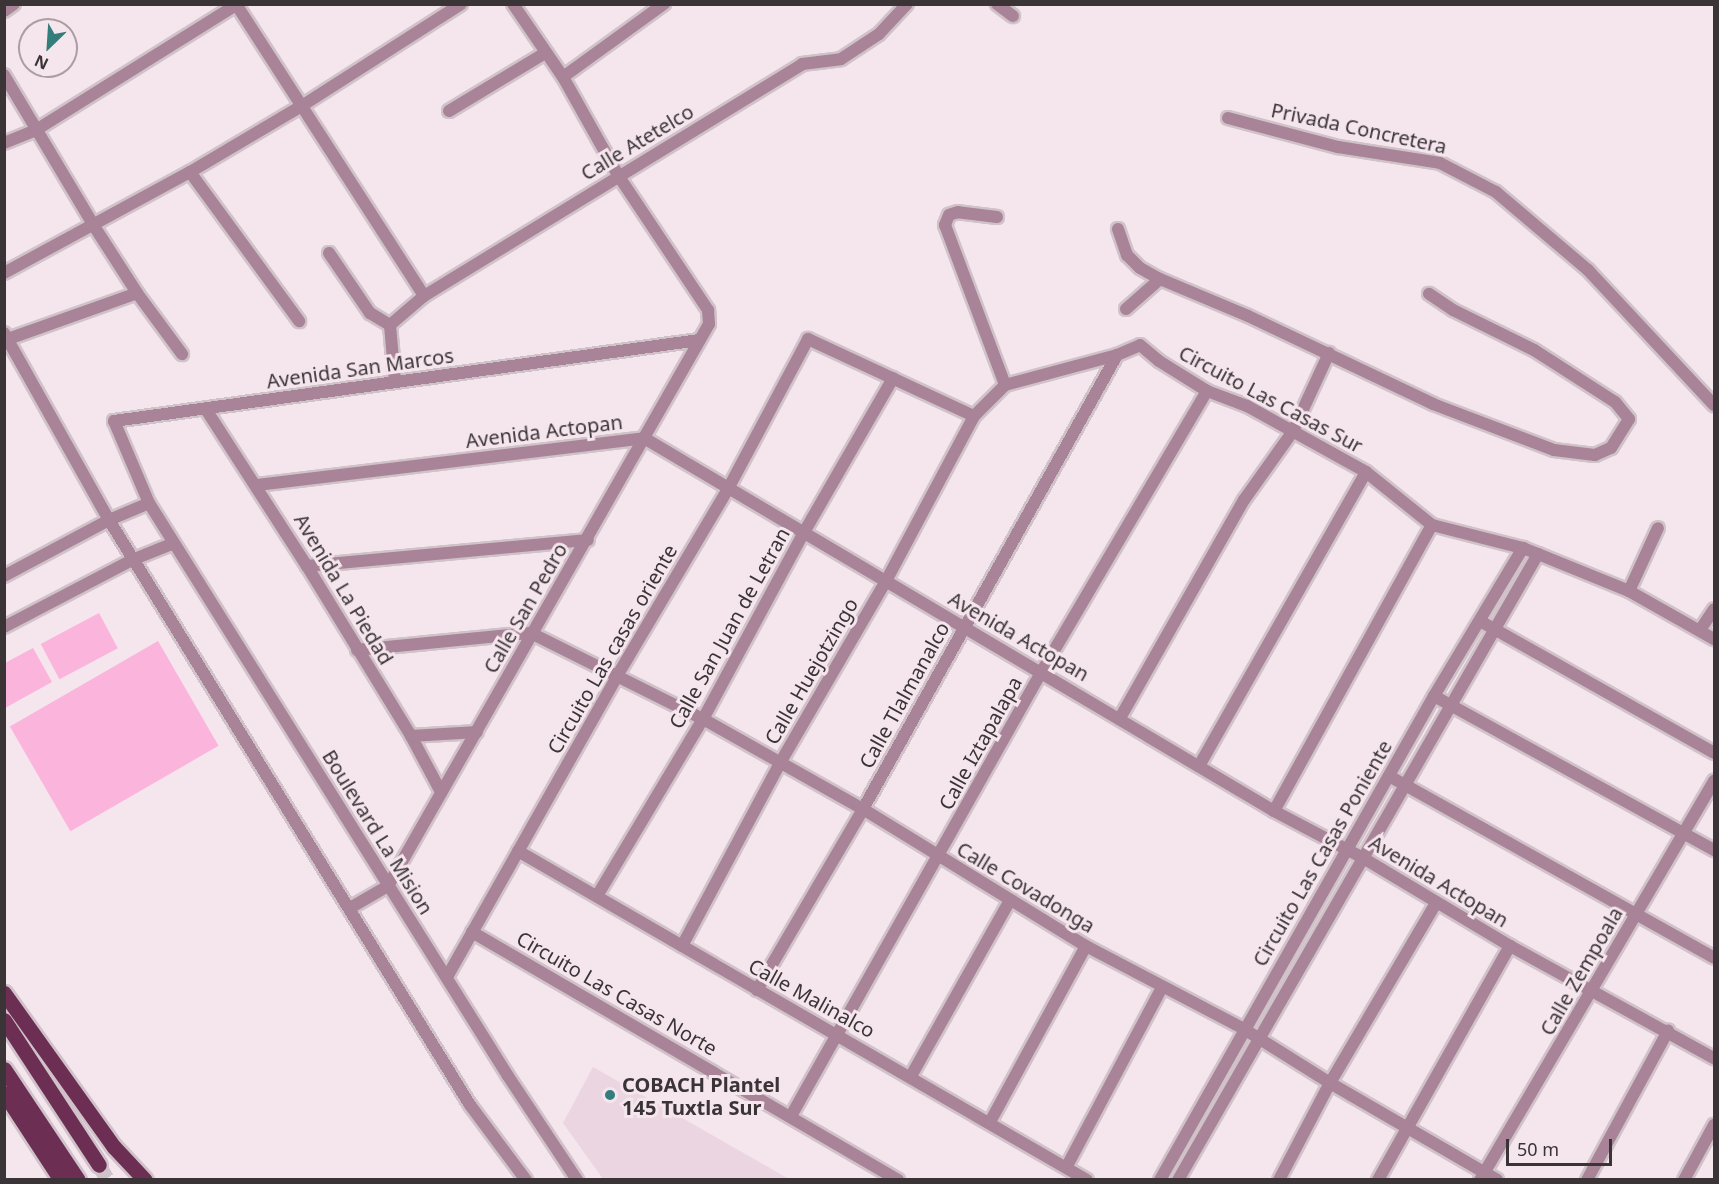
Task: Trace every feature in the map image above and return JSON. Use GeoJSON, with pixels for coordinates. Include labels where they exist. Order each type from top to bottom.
{"type":"FeatureCollection","features":[{"type":"Feature","properties":{"kind":"main road"},"geometry":{"type":"LineString","coordinates":[[4,993],[114,1147],[145,1179]]}},
{"type":"Feature","properties":{"kind":"main road"},"geometry":{"type":"LineString","coordinates":[[4,1020],[99,1165]]}},
{"type":"Feature","properties":{"kind":"main road"},"geometry":{"type":"LineString","coordinates":[[4,1069],[78,1179]]}},
{"type":"Feature","properties":{"kind":"main road"},"geometry":{"type":"LineString","coordinates":[[4,1094],[61,1179]]}},
{"type":"Feature","properties":{"kind":"street"},"geometry":{"type":"LineString","coordinates":[[4,11],[15,4]]}},
{"type":"Feature","properties":{"kind":"street"},"geometry":{"type":"LineString","coordinates":[[4,273],[190,172],[300,107],[460,4]]}},
{"type":"Feature","properties":{"kind":"street"},"geometry":{"type":"LineString","coordinates":[[513,4],[563,77],[618,176]]}},
{"type":"Feature","properties":{"kind":"street"},"geometry":{"type":"LineString","coordinates":[[563,77],[664,4]]}},
{"type":"Feature","properties":{"kind":"street","name":"Calle Atetelco"},"geometry":{"type":"LineString","coordinates":[[390,325],[424,296],[802,64],[841,59],[879,34],[907,4]]}},
{"type":"Feature","properties":{"kind":"street"},"geometry":{"type":"LineString","coordinates":[[997,4],[1013,16]]}},
{"type":"Feature","properties":{"kind":"street"},"geometry":{"type":"LineString","coordinates":[[4,143],[36,130],[236,5],[424,296]]}},
{"type":"Feature","properties":{"kind":"street"},"geometry":{"type":"LineString","coordinates":[[449,111],[545,53]]}},
{"type":"Feature","properties":{"kind":"street"},"geometry":{"type":"LineString","coordinates":[[4,75],[94,226],[137,293],[182,354]]}},
{"type":"Feature","properties":{"kind":"street","name":"Privada Concretera"},"geometry":{"type":"LineString","coordinates":[[1228,118],[1338,147],[1440,163],[1496,192],[1588,270],[1714,405]]}},
{"type":"Feature","properties":{"kind":"street"},"geometry":{"type":"LineString","coordinates":[[190,172],[299,321]]}},
{"type":"Feature","properties":{"kind":"street","name":"Calle San Pedro"},"geometry":{"type":"LineString","coordinates":[[388,886],[531,633],[588,540],[709,324],[708,310],[618,176]]}},
{"type":"Feature","properties":{"kind":"street"},"geometry":{"type":"LineString","coordinates":[[893,378],[974,416],[1005,385],[945,225],[949,214],[958,212],[997,217]]}},
{"type":"Feature","properties":{"kind":"street"},"geometry":{"type":"LineString","coordinates":[[1118,229],[1127,255],[1140,268],[1329,353],[1433,404],[1554,450],[1595,456],[1611,448],[1629,419],[1616,402],[1534,350],[1453,310],[1429,294]]}},
{"type":"Feature","properties":{"kind":"street"},"geometry":{"type":"LineString","coordinates":[[329,253],[370,313],[390,325],[395,382]]}},
{"type":"Feature","properties":{"kind":"street"},"geometry":{"type":"LineString","coordinates":[[1126,309],[1161,279]]}},
{"type":"Feature","properties":{"kind":"street"},"geometry":{"type":"LineString","coordinates":[[137,293],[6,336],[132,560],[350,908],[470,1105],[526,1179]]}},
{"type":"Feature","properties":{"kind":"street","name":"Circuito Las casas oriente"},"geometry":{"type":"LineString","coordinates":[[447,977],[617,676],[728,489],[808,339],[893,378]]}},
{"type":"Feature","properties":{"kind":"street","name":"Avenida San Marcos"},"geometry":{"type":"LineString","coordinates":[[149,503],[114,422],[207,411],[395,382],[699,340]]}},
{"type":"Feature","properties":{"kind":"street","name":"Circuito Las Casas Sur"},"geometry":{"type":"LineString","coordinates":[[1005,385],[1117,355],[1140,345],[1159,361],[1207,392],[1247,405],[1365,472],[1432,525],[1538,554],[1629,591],[1714,639]]}},
{"type":"Feature","properties":{"kind":"street"},"geometry":{"type":"LineString","coordinates":[[1120,718],[1244,500],[1293,431],[1329,353]]}},
{"type":"Feature","properties":{"kind":"street","name":"Calle Tlalmanalco"},"geometry":{"type":"LineString","coordinates":[[757,990],[863,809],[1117,355]]}},
{"type":"Feature","properties":{"kind":"street","name":"Calle San Juan de Letran"},"geometry":{"type":"LineString","coordinates":[[597,896],[703,719],[803,534],[893,378]]}},
{"type":"Feature","properties":{"kind":"street","name":"Calle Iztapalapa"},"geometry":{"type":"LineString","coordinates":[[791,1116],[1042,671],[1207,392]]}},
{"type":"Feature","properties":{"kind":"street","name":"Avenida La Piedad"},"geometry":{"type":"LineString","coordinates":[[207,411],[308,566],[411,736],[441,792]]}},
{"type":"Feature","properties":{"kind":"street","name":"Calle Huejotzingo"},"geometry":{"type":"LineString","coordinates":[[682,946],[780,763],[886,580],[974,416]]}},
{"type":"Feature","properties":{"kind":"street","name":"Avenida Actopan"},"geometry":{"type":"LineString","coordinates":[[257,485],[644,438],[803,534],[1042,671],[1274,811],[1363,858],[1510,946],[1594,990],[1714,1058]]}},
{"type":"Feature","properties":{"kind":"street"},"geometry":{"type":"LineString","coordinates":[[1200,766],[1365,472]]}},
{"type":"Feature","properties":{"kind":"street"},"geometry":{"type":"LineString","coordinates":[[4,576],[109,520],[149,503]]}},
{"type":"Feature","properties":{"kind":"street","name":"Boulevard La Mision"},"geometry":{"type":"LineString","coordinates":[[149,503],[508,1077],[577,1179]]}},
{"type":"Feature","properties":{"kind":"street"},"geometry":{"type":"LineString","coordinates":[[1274,811],[1432,525]]}},
{"type":"Feature","properties":{"kind":"street"},"geometry":{"type":"LineString","coordinates":[[1629,591],[1658,528]]}},
{"type":"Feature","properties":{"kind":"street"},"geometry":{"type":"LineString","coordinates":[[308,566],[588,540]]}},
{"type":"Feature","properties":{"kind":"street"},"geometry":{"type":"LineString","coordinates":[[4,627],[132,560],[174,543]]}},
{"type":"Feature","properties":{"kind":"street","name":"Circuito Las Casas Poniente"},"geometry":{"type":"LineString","coordinates":[[1160,1179],[1434,696],[1522,548]]}},
{"type":"Feature","properties":{"kind":"street","name":"Circuito Las Casas Poniente"},"geometry":{"type":"LineString","coordinates":[[1178,1179],[1538,554]]}},
{"type":"Feature","properties":{"kind":"street"},"geometry":{"type":"LineString","coordinates":[[1700,630],[1714,609]]}},
{"type":"Feature","properties":{"kind":"street"},"geometry":{"type":"LineString","coordinates":[[1480,621],[1714,753]]}},
{"type":"Feature","properties":{"kind":"street"},"geometry":{"type":"LineString","coordinates":[[357,650],[531,633]]}},
{"type":"Feature","properties":{"kind":"street","name":"Calle Covadonga"},"geometry":{"type":"LineString","coordinates":[[531,633],[703,719],[863,809],[1086,946],[1244,1029],[1482,1176],[1497,1179]]}},
{"type":"Feature","properties":{"kind":"street"},"geometry":{"type":"LineString","coordinates":[[1434,696],[1714,850]]}},
{"type":"Feature","properties":{"kind":"street"},"geometry":{"type":"LineString","coordinates":[[411,736],[477,732]]}},
{"type":"Feature","properties":{"kind":"street"},"geometry":{"type":"LineString","coordinates":[[1389,776],[1714,958]]}},
{"type":"Feature","properties":{"kind":"street","name":"Calle Zempoala"},"geometry":{"type":"LineString","coordinates":[[1482,1176],[1594,990],[1714,781]]}},
{"type":"Feature","properties":{"kind":"street","name":"Calle Malinalco"},"geometry":{"type":"LineString","coordinates":[[518,851],[1087,1179]]}},
{"type":"Feature","properties":{"kind":"street"},"geometry":{"type":"LineString","coordinates":[[350,908],[388,886]]}},
{"type":"Feature","properties":{"kind":"street"},"geometry":{"type":"LineString","coordinates":[[910,1076],[1010,900]]}},
{"type":"Feature","properties":{"kind":"street"},"geometry":{"type":"LineString","coordinates":[[1279,1179],[1330,1083],[1436,903]]}},
{"type":"Feature","properties":{"kind":"street","name":"Circuito Las Casas Norte"},"geometry":{"type":"LineString","coordinates":[[472,932],[898,1179]]}},
{"type":"Feature","properties":{"kind":"street"},"geometry":{"type":"LineString","coordinates":[[990,1122],[1086,946]]}},
{"type":"Feature","properties":{"kind":"street"},"geometry":{"type":"LineString","coordinates":[[1378,1179],[1510,946]]}},
{"type":"Feature","properties":{"kind":"street"},"geometry":{"type":"LineString","coordinates":[[1067,1166],[1162,987]]}},
{"type":"Feature","properties":{"kind":"street"},"geometry":{"type":"LineString","coordinates":[[1587,1179],[1668,1031]]}},
{"type":"Feature","properties":{"kind":"street"},"geometry":{"type":"LineString","coordinates":[[1684,1179],[1714,1125]]}},
{"type":"Feature","properties":{"kind":"shaded area"},"geometry":{"type":"Polygon","coordinates":[[[99,613],[118,648],[60,679],[41,644],[99,613]]]}},
{"type":"Feature","properties":{"kind":"shaded area"},"geometry":{"type":"Polygon","coordinates":[[[158,641],[218,746],[70,831],[10,726],[158,641]]]}},
{"type":"Feature","properties":{"kind":"shaded area"},"geometry":{"type":"Polygon","coordinates":[[[33,648],[52,682],[5,708],[5,663],[33,648]]]}},
{"type":"Feature","properties":{"kind":"shaded area","name":"COBACH Plantel 145 Tuxtla Sur"},"geometry":{"type":"Polygon","coordinates":[[[593,1067],[789,1179],[603,1179],[563,1123],[593,1067]]]}},
{"type":"Feature","properties":{"kind":"tunnel"},"geometry":{"type":"LineString","coordinates":[[99,1165],[108,1180]]}},
{"type":"Feature","properties":{"kind":"place","name":"COBACH Plantel 145 Tuxtla Sur"},"geometry":{"type":"Point","coordinates":[610,1095]}}]}
